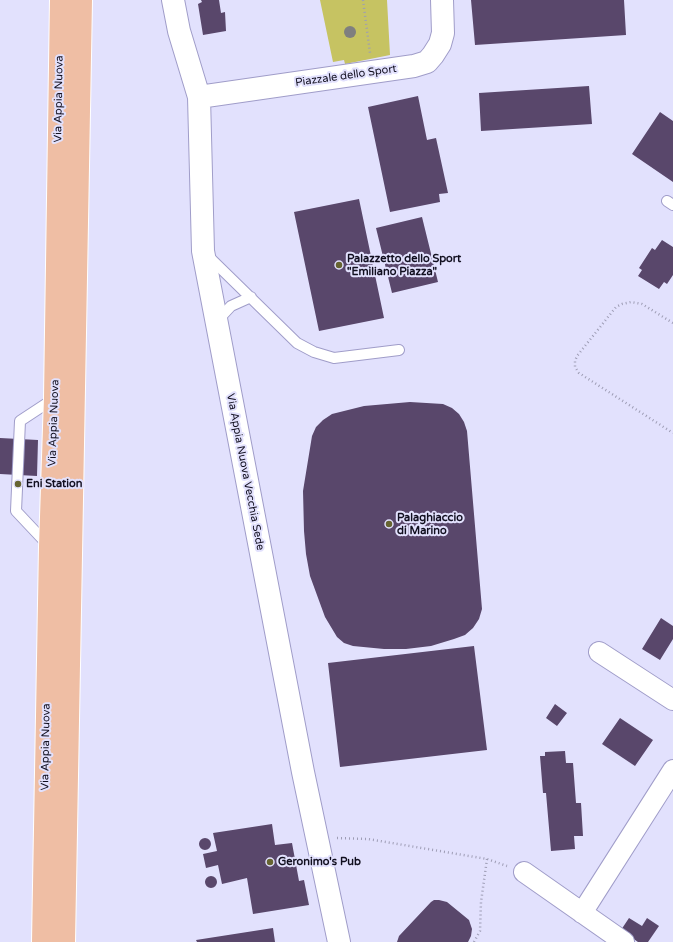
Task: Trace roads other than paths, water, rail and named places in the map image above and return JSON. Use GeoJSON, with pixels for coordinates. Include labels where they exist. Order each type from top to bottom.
{"type":"FeatureCollection","features":[{"type":"Feature","properties":{"kind":"main road","name":"Via Appia Nuova"},"geometry":{"type":"LineString","coordinates":[[43,942],[50,547],[55,398],[61,0]]}},
{"type":"Feature","properties":{"kind":"main road","name":"Via Appia Nuova"},"geometry":{"type":"LineString","coordinates":[[64,942],[81,0]]}},
{"type":"Feature","properties":{"kind":"street","name":"Via Appia Nuova Vecchia Sede"},"geometry":{"type":"LineString","coordinates":[[173,0],[179,31],[199,97],[203,251],[303,772],[339,942]]}},
{"type":"Feature","properties":{"kind":"street","name":"Piazzale dello Sport"},"geometry":{"type":"LineString","coordinates":[[199,97],[414,66],[427,62],[440,44],[444,33],[442,0]]}},
{"type":"Feature","properties":{"kind":"street"},"geometry":{"type":"LineString","coordinates":[[599,652],[673,700]]}},
{"type":"Feature","properties":{"kind":"street"},"geometry":{"type":"LineString","coordinates":[[582,913],[673,770]]}},
{"type":"Feature","properties":{"kind":"street"},"geometry":{"type":"LineString","coordinates":[[524,872],[624,942]]}},
{"type":"Feature","properties":{"kind":"lane"},"geometry":{"type":"LineString","coordinates":[[203,251],[251,296],[297,343],[314,352],[334,358],[399,350]]}},
{"type":"Feature","properties":{"kind":"lane"},"geometry":{"type":"LineString","coordinates":[[216,322],[231,306],[251,296]]}},
{"type":"Feature","properties":{"kind":"lane"},"geometry":{"type":"LineString","coordinates":[[50,547],[16,511],[20,422],[55,398]]}},
{"type":"Feature","properties":{"kind":"place","name":"Palazzetto dello Sport \"Emiliano Piazza\""},"geometry":{"type":"Point","coordinates":[339,265]}},
{"type":"Feature","properties":{"kind":"place","name":"Eni Station"},"geometry":{"type":"Point","coordinates":[18,484]}},
{"type":"Feature","properties":{"kind":"place","name":"Palaghiaccio di Marino"},"geometry":{"type":"Point","coordinates":[389,524]}},
{"type":"Feature","properties":{"kind":"place","name":"Geronimo's Pub"},"geometry":{"type":"Point","coordinates":[270,862]}}]}
